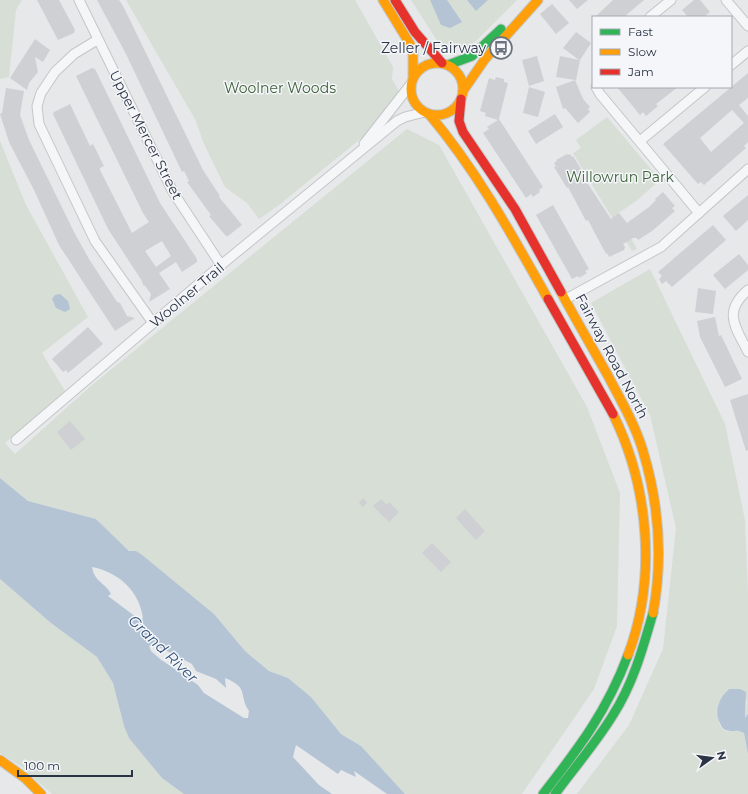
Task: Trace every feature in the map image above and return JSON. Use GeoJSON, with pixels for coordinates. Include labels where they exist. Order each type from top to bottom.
{"type":"FeatureCollection","features":[{"type":"Feature","properties":{"kind":"main road"},"geometry":{"type":"LineString","coordinates":[[383,0],[413,49],[413,100],[427,113],[439,115],[448,112],[456,106],[490,54],[537,0]]}},
{"type":"Feature","properties":{"kind":"main road"},"geometry":{"type":"LineString","coordinates":[[395,0],[415,32],[445,64],[457,72],[461,79],[462,95]]}},
{"type":"Feature","properties":{"kind":"main road"},"geometry":{"type":"LineString","coordinates":[[412,80],[421,67],[428,64],[445,64],[472,56],[514,17],[537,0]]}},
{"type":"Feature","properties":{"kind":"main road","name":"Fairway Road North"},"geometry":{"type":"LineString","coordinates":[[462,95],[459,121],[463,132],[515,209],[624,405],[643,450],[653,491],[659,537],[658,575],[653,612],[642,650],[626,690],[613,716],[555,794]]}},
{"type":"Feature","properties":{"kind":"main road","name":"Fairway Road North"},"geometry":{"type":"LineString","coordinates":[[427,113],[456,146],[505,222],[611,411],[630,454],[640,497],[645,539],[645,576],[641,610],[631,650],[617,685],[604,711],[584,741],[543,794]]}},
{"type":"Feature","properties":{"kind":"main road"},"geometry":{"type":"LineString","coordinates":[[0,760],[25,778],[41,794]]}},
{"type":"Feature","properties":{"kind":"street","name":"Upper Mercer Street"},"geometry":{"type":"LineString","coordinates":[[79,0],[97,40],[173,192],[221,265]]}},
{"type":"Feature","properties":{"kind":"street"},"geometry":{"type":"LineString","coordinates":[[651,16],[671,0]]}},
{"type":"Feature","properties":{"kind":"street"},"geometry":{"type":"LineString","coordinates":[[726,0],[748,26]]}},
{"type":"Feature","properties":{"kind":"street"},"geometry":{"type":"LineString","coordinates":[[97,40],[74,54],[55,72],[41,93],[37,106],[39,124],[95,241],[153,323]]}},
{"type":"Feature","properties":{"kind":"street"},"geometry":{"type":"LineString","coordinates":[[732,64],[748,51]]}},
{"type":"Feature","properties":{"kind":"street","name":"Woolner Trail"},"geometry":{"type":"LineString","coordinates":[[359,152],[412,80]]}},
{"type":"Feature","properties":{"kind":"street"},"geometry":{"type":"LineString","coordinates":[[597,88],[699,213]]}},
{"type":"Feature","properties":{"kind":"street"},"geometry":{"type":"LineString","coordinates":[[640,142],[704,88]]}},
{"type":"Feature","properties":{"kind":"street","name":"Woolner Trail"},"geometry":{"type":"LineString","coordinates":[[16,440],[221,265],[397,121],[405,117],[427,113]]}},
{"type":"Feature","properties":{"kind":"street"},"geometry":{"type":"LineString","coordinates":[[566,299],[661,247],[748,169]]}},
{"type":"Feature","properties":{"kind":"street"},"geometry":{"type":"LineString","coordinates":[[748,290],[737,302],[733,316],[734,325],[748,352]]}},
{"type":"Feature","properties":{"kind":"green space"},"geometry":{"type":"Polygon","coordinates":[[[0,0],[22,0],[16,10],[9,77],[0,79],[0,0]]]}},
{"type":"Feature","properties":{"kind":"green space","name":"Woolner Woods"},"geometry":{"type":"Polygon","coordinates":[[[126,0],[355,0],[393,67],[392,79],[400,93],[395,111],[279,205],[259,219],[247,203],[225,187],[204,144],[195,119],[126,0]]]}},
{"type":"Feature","properties":{"kind":"green space"},"geometry":{"type":"Polygon","coordinates":[[[411,0],[517,0],[466,51],[438,42],[411,0]]]}},
{"type":"Feature","properties":{"kind":"green space","name":"Willowrun Park"},"geometry":{"type":"Polygon","coordinates":[[[607,117],[660,180],[636,201],[617,214],[637,249],[632,251],[573,153],[581,148],[576,140],[607,117]]]}},
{"type":"Feature","properties":{"kind":"green space"},"geometry":{"type":"Polygon","coordinates":[[[407,129],[439,145],[587,407],[620,493],[617,626],[594,689],[522,794],[405,794],[361,746],[341,734],[311,697],[288,678],[269,671],[245,651],[214,614],[141,554],[136,551],[129,551],[96,519],[28,501],[0,478],[0,141],[26,205],[88,317],[42,353],[65,391],[5,443],[15,454],[92,385],[407,129]]]}},
{"type":"Feature","properties":{"kind":"green space"},"geometry":{"type":"Polygon","coordinates":[[[650,269],[725,424],[745,520],[748,593],[748,714],[745,719],[747,701],[740,689],[728,689],[721,704],[719,718],[722,728],[726,731],[737,731],[744,733],[748,754],[748,794],[577,794],[629,725],[663,649],[676,528],[650,415],[591,303],[650,269]]]}},
{"type":"Feature","properties":{"kind":"green space"},"geometry":{"type":"Polygon","coordinates":[[[0,579],[51,623],[97,657],[113,683],[124,726],[162,778],[184,794],[52,794],[22,767],[0,753],[0,579]]]}},
{"type":"Feature","properties":{"kind":"water"},"geometry":{"type":"Polygon","coordinates":[[[430,0],[447,0],[462,22],[450,28],[441,25],[430,0]]]}},
{"type":"Feature","properties":{"kind":"water"},"geometry":{"type":"Polygon","coordinates":[[[467,0],[488,0],[476,11],[467,0]]]}},
{"type":"Feature","properties":{"kind":"water"},"geometry":{"type":"Polygon","coordinates":[[[60,294],[68,301],[70,309],[65,312],[56,308],[52,299],[55,295],[60,294]]]}},
{"type":"Feature","properties":{"kind":"water","name":"Grand River"},"geometry":{"type":"Polygon","coordinates":[[[0,478],[28,501],[96,519],[129,551],[136,551],[141,554],[214,614],[245,651],[269,671],[288,678],[311,697],[341,734],[361,746],[405,794],[387,794],[354,771],[356,777],[341,770],[338,774],[296,745],[293,757],[319,785],[332,794],[184,794],[162,778],[129,738],[124,726],[113,683],[97,657],[51,623],[0,579],[0,478]],[[92,567],[95,576],[109,590],[111,594],[108,596],[140,620],[143,618],[137,599],[126,584],[110,573],[92,567]],[[149,646],[151,651],[160,659],[198,685],[204,693],[244,718],[248,718],[249,711],[241,689],[238,685],[225,678],[226,688],[216,679],[196,671],[192,664],[157,646],[149,646]]]}},
{"type":"Feature","properties":{"kind":"water"},"geometry":{"type":"Polygon","coordinates":[[[729,689],[740,689],[746,692],[745,718],[748,714],[748,754],[744,733],[724,729],[718,718],[718,705],[729,689]]]}},
{"type":"Feature","properties":{"kind":"building"},"geometry":{"type":"Polygon","coordinates":[[[37,0],[59,0],[75,30],[74,33],[58,40],[37,0]]]}},
{"type":"Feature","properties":{"kind":"building"},"geometry":{"type":"Polygon","coordinates":[[[97,0],[119,0],[123,6],[203,170],[220,196],[219,197],[242,225],[228,236],[226,236],[209,216],[211,215],[187,182],[189,181],[184,171],[182,172],[126,54],[97,0]]]}},
{"type":"Feature","properties":{"kind":"building"},"geometry":{"type":"Polygon","coordinates":[[[569,0],[588,0],[577,9],[569,0]]]}},
{"type":"Feature","properties":{"kind":"building"},"geometry":{"type":"Polygon","coordinates":[[[613,0],[644,0],[625,16],[596,16],[613,0]]]}},
{"type":"Feature","properties":{"kind":"building"},"geometry":{"type":"Polygon","coordinates":[[[694,0],[700,0],[710,12],[705,16],[687,16],[682,10],[694,0]]]}},
{"type":"Feature","properties":{"kind":"building"},"geometry":{"type":"Polygon","coordinates":[[[552,4],[569,23],[556,34],[540,14],[552,4]]]}},
{"type":"Feature","properties":{"kind":"building"},"geometry":{"type":"Polygon","coordinates":[[[576,32],[591,43],[580,60],[576,80],[556,77],[560,56],[579,60],[563,48],[576,32]]]}},
{"type":"Feature","properties":{"kind":"building"},"geometry":{"type":"Polygon","coordinates":[[[35,39],[50,50],[43,62],[35,57],[38,72],[29,83],[27,90],[10,78],[35,39]]]}},
{"type":"Feature","properties":{"kind":"building"},"geometry":{"type":"Polygon","coordinates":[[[537,56],[544,81],[529,86],[522,60],[537,56]]]}},
{"type":"Feature","properties":{"kind":"building"},"geometry":{"type":"Polygon","coordinates":[[[92,68],[95,69],[160,203],[197,259],[197,262],[182,272],[176,262],[159,273],[170,289],[149,302],[151,294],[143,285],[142,281],[108,229],[53,114],[54,112],[70,104],[90,146],[93,144],[104,166],[100,168],[100,170],[132,233],[149,222],[143,213],[76,76],[92,68]],[[162,241],[145,251],[156,267],[171,256],[162,241]]]}},
{"type":"Feature","properties":{"kind":"building"},"geometry":{"type":"Polygon","coordinates":[[[748,73],[748,98],[739,105],[748,116],[748,142],[744,146],[746,148],[704,185],[701,182],[698,184],[663,144],[730,88],[732,88],[748,73]],[[732,110],[700,138],[711,152],[744,123],[732,110]]]}},
{"type":"Feature","properties":{"kind":"building"},"geometry":{"type":"Polygon","coordinates":[[[496,77],[504,79],[504,82],[508,83],[499,119],[543,187],[539,190],[540,192],[533,197],[531,194],[526,198],[483,133],[489,129],[487,127],[498,120],[485,116],[486,113],[480,111],[489,78],[495,80],[496,77]]]}},
{"type":"Feature","properties":{"kind":"building"},"geometry":{"type":"Polygon","coordinates":[[[575,80],[583,99],[590,107],[588,109],[590,112],[578,123],[565,108],[563,109],[556,87],[575,80]]]}},
{"type":"Feature","properties":{"kind":"building"},"geometry":{"type":"Polygon","coordinates":[[[529,87],[545,92],[538,117],[523,113],[529,87]]]}},
{"type":"Feature","properties":{"kind":"building"},"geometry":{"type":"Polygon","coordinates":[[[6,88],[24,91],[20,115],[29,140],[74,232],[89,259],[117,302],[120,303],[127,316],[135,318],[115,331],[59,245],[34,190],[9,142],[0,114],[2,113],[6,88]]]}},
{"type":"Feature","properties":{"kind":"building"},"geometry":{"type":"Polygon","coordinates":[[[618,88],[677,88],[656,104],[658,106],[646,116],[643,112],[640,115],[618,88]]]}},
{"type":"Feature","properties":{"kind":"building"},"geometry":{"type":"Polygon","coordinates":[[[555,114],[563,127],[536,144],[528,131],[555,114]]]}},
{"type":"Feature","properties":{"kind":"building"},"geometry":{"type":"Polygon","coordinates":[[[570,154],[572,157],[573,156],[586,177],[584,178],[611,219],[619,213],[627,223],[649,207],[663,192],[675,206],[672,208],[675,211],[652,231],[638,240],[637,238],[633,238],[623,244],[625,247],[624,250],[609,257],[588,220],[586,221],[568,187],[567,188],[554,167],[556,166],[554,163],[557,161],[556,160],[570,154]]]}},
{"type":"Feature","properties":{"kind":"building"},"geometry":{"type":"Polygon","coordinates":[[[748,195],[748,220],[736,231],[723,216],[748,195]]]}},
{"type":"Feature","properties":{"kind":"building"},"geometry":{"type":"Polygon","coordinates":[[[553,205],[589,269],[585,271],[587,273],[579,278],[578,276],[572,279],[536,215],[553,205]]]}},
{"type":"Feature","properties":{"kind":"building"},"geometry":{"type":"Polygon","coordinates":[[[713,225],[726,240],[672,287],[666,281],[662,284],[659,279],[662,276],[658,272],[713,225]]]}},
{"type":"Feature","properties":{"kind":"building"},"geometry":{"type":"Polygon","coordinates":[[[739,254],[748,265],[748,270],[725,289],[713,275],[739,254]]]}},
{"type":"Feature","properties":{"kind":"building"},"geometry":{"type":"Polygon","coordinates":[[[698,288],[716,291],[713,314],[695,312],[698,288]]]}},
{"type":"Feature","properties":{"kind":"building"},"geometry":{"type":"Polygon","coordinates":[[[715,317],[719,336],[721,335],[742,379],[725,387],[700,337],[697,321],[715,317]]]}},
{"type":"Feature","properties":{"kind":"building"},"geometry":{"type":"Polygon","coordinates":[[[88,327],[103,344],[68,373],[66,370],[63,372],[52,359],[88,327]]]}},
{"type":"Feature","properties":{"kind":"building"},"geometry":{"type":"Polygon","coordinates":[[[748,394],[748,450],[746,451],[730,400],[748,394]]]}},
{"type":"Feature","properties":{"kind":"building"},"geometry":{"type":"Polygon","coordinates":[[[70,421],[85,439],[71,450],[57,432],[70,421]]]}},
{"type":"Feature","properties":{"kind":"building"},"geometry":{"type":"Polygon","coordinates":[[[363,498],[367,503],[363,507],[359,503],[363,498]]]}},
{"type":"Feature","properties":{"kind":"building"},"geometry":{"type":"Polygon","coordinates":[[[381,499],[387,505],[389,502],[399,512],[389,522],[373,506],[381,499]]]}},
{"type":"Feature","properties":{"kind":"building"},"geometry":{"type":"Polygon","coordinates":[[[465,509],[485,531],[476,540],[456,518],[465,509]]]}},
{"type":"Feature","properties":{"kind":"building"},"geometry":{"type":"Polygon","coordinates":[[[432,543],[451,562],[441,572],[422,553],[432,543]]]}},
{"type":"Feature","properties":{"kind":"traffic: fast"},"geometry":{"type":"LineString","coordinates":[[448,65],[472,56],[501,29]]}},
{"type":"Feature","properties":{"kind":"traffic: fast"},"geometry":{"type":"LineString","coordinates":[[555,794],[599,736],[620,703],[637,666],[653,613]]}},
{"type":"Feature","properties":{"kind":"traffic: fast"},"geometry":{"type":"LineString","coordinates":[[543,794],[569,761],[591,728],[611,694],[628,655]]}},
{"type":"Feature","properties":{"kind":"traffic: slow"},"geometry":{"type":"LineString","coordinates":[[383,0],[413,49],[413,76]]}},
{"type":"Feature","properties":{"kind":"traffic: slow"},"geometry":{"type":"LineString","coordinates":[[463,91],[485,59],[538,0]]}},
{"type":"Feature","properties":{"kind":"traffic: slow"},"geometry":{"type":"LineString","coordinates":[[432,63],[442,63],[456,70],[463,84],[463,89],[463,94],[456,108],[442,115],[432,115],[422,111],[415,104],[411,94],[411,84],[415,74],[422,67],[432,63]]}},
{"type":"Feature","properties":{"kind":"traffic: slow"},"geometry":{"type":"LineString","coordinates":[[429,114],[463,158],[493,204],[548,299]]}},
{"type":"Feature","properties":{"kind":"traffic: slow"},"geometry":{"type":"LineString","coordinates":[[561,292],[632,421],[643,451],[653,491],[658,532],[658,572],[653,613]]}},
{"type":"Feature","properties":{"kind":"traffic: slow"},"geometry":{"type":"LineString","coordinates":[[613,414],[625,442],[635,472],[645,533],[643,595],[637,626],[628,655]]}},
{"type":"Feature","properties":{"kind":"traffic: slow"},"geometry":{"type":"LineString","coordinates":[[0,760],[25,778],[41,794]]}},
{"type":"Feature","properties":{"kind":"traffic: jam"},"geometry":{"type":"LineString","coordinates":[[395,0],[415,32],[442,63]]}},
{"type":"Feature","properties":{"kind":"traffic: jam"},"geometry":{"type":"LineString","coordinates":[[461,99],[459,121],[463,132],[515,209],[561,292]]}},
{"type":"Feature","properties":{"kind":"traffic: jam"},"geometry":{"type":"LineString","coordinates":[[548,299],[613,414]]}},
{"type":"Feature","properties":{"kind":"place","name":"Zeller / Fairway"},"geometry":{"type":"Point","coordinates":[501,48]}}]}
